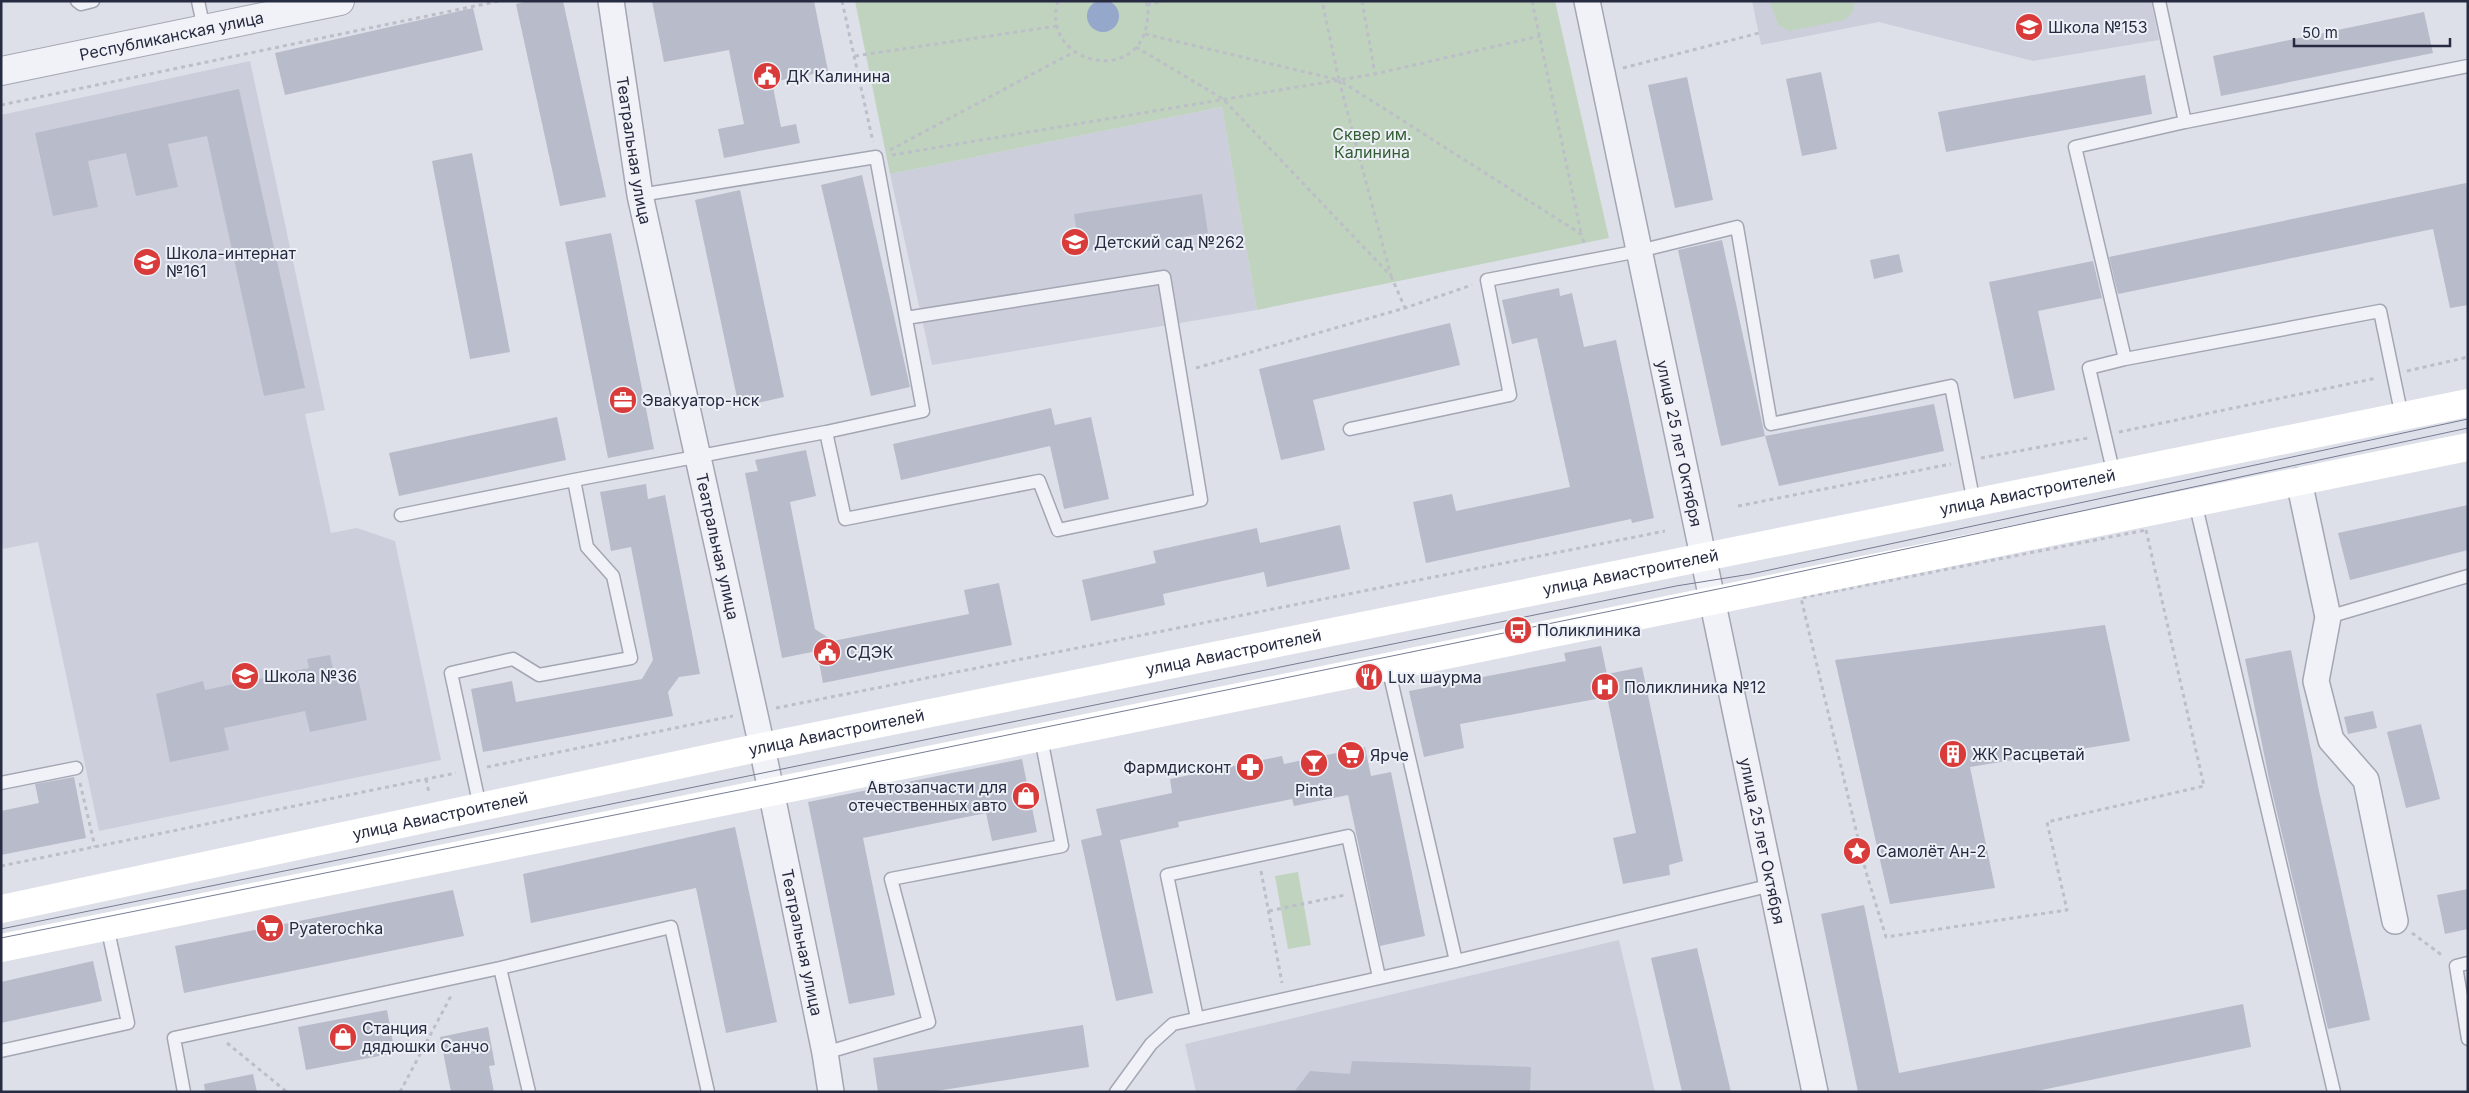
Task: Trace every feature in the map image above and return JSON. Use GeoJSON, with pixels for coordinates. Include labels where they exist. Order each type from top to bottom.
{"type":"FeatureCollection","features":[{"type":"Feature","properties":{"kind":"main road","name":"улица Авиастроителей"},"geometry":{"type":"LineString","coordinates":[[1,909],[762,747],[2402,417],[2468,402]]}},
{"type":"Feature","properties":{"kind":"main road"},"geometry":{"type":"LineString","coordinates":[[1,948],[2468,447]]}},
{"type":"Feature","properties":{"kind":"street","name":"Республиканская улица"},"geometry":{"type":"LineString","coordinates":[[1,71],[340,1]]}},
{"type":"Feature","properties":{"kind":"street","name":"Театральная улица"},"geometry":{"type":"LineString","coordinates":[[611,1],[640,195],[762,747],[825,1053],[831,1092]]}},
{"type":"Feature","properties":{"kind":"street","name":"улица 25 лет Октября"},"geometry":{"type":"LineString","coordinates":[[1587,1],[1815,1092]]}},
{"type":"Feature","properties":{"kind":"street"},"geometry":{"type":"LineString","coordinates":[[2299,481],[2328,617],[2316,681],[2331,740],[2366,780],[2395,921]]}},
{"type":"Feature","properties":{"kind":"lane"},"geometry":{"type":"LineString","coordinates":[[76,1],[81,4],[93,1]]}},
{"type":"Feature","properties":{"kind":"lane"},"geometry":{"type":"LineString","coordinates":[[198,1],[204,28]]}},
{"type":"Feature","properties":{"kind":"lane"},"geometry":{"type":"LineString","coordinates":[[2159,1],[2185,122]]}},
{"type":"Feature","properties":{"kind":"lane"},"geometry":{"type":"LineString","coordinates":[[2125,359],[2075,147],[2185,122],[2468,66]]}},
{"type":"Feature","properties":{"kind":"lane"},"geometry":{"type":"LineString","coordinates":[[401,515],[574,480],[697,458],[923,411],[876,157],[640,195]]}},
{"type":"Feature","properties":{"kind":"lane"},"geometry":{"type":"LineString","coordinates":[[1350,429],[1510,396],[1487,280],[1638,251],[1737,227],[1771,424],[1952,386],[1974,503]]}},
{"type":"Feature","properties":{"kind":"lane"},"geometry":{"type":"LineString","coordinates":[[826,432],[845,519],[1040,481],[1058,530],[1201,500],[1164,277],[906,318]]}},
{"type":"Feature","properties":{"kind":"lane"},"geometry":{"type":"LineString","coordinates":[[2114,475],[2089,368],[2125,359],[2380,311],[2402,417]]}},
{"type":"Feature","properties":{"kind":"lane"},"geometry":{"type":"LineString","coordinates":[[480,807],[451,672],[513,659],[539,675],[631,658],[613,576],[587,547],[574,480]]}},
{"type":"Feature","properties":{"kind":"lane"},"geometry":{"type":"LineString","coordinates":[[2195,502],[2334,1092]]}},
{"type":"Feature","properties":{"kind":"lane"},"geometry":{"type":"LineString","coordinates":[[2328,617],[2468,576]]}},
{"type":"Feature","properties":{"kind":"lane"},"geometry":{"type":"LineString","coordinates":[[1388,666],[1456,961]]}},
{"type":"Feature","properties":{"kind":"lane"},"geometry":{"type":"LineString","coordinates":[[825,1053],[929,1022],[891,879],[1062,846],[1041,738]]}},
{"type":"Feature","properties":{"kind":"lane"},"geometry":{"type":"LineString","coordinates":[[1,782],[76,768]]}},
{"type":"Feature","properties":{"kind":"lane"},"geometry":{"type":"LineString","coordinates":[[1198,1018],[1167,875],[1348,836],[1379,977]]}},
{"type":"Feature","properties":{"kind":"lane"},"geometry":{"type":"LineString","coordinates":[[1116,1092],[1125,1086],[1152,1044],[1173,1024],[1456,961],[1772,885]]}},
{"type":"Feature","properties":{"kind":"lane"},"geometry":{"type":"LineString","coordinates":[[1,1051],[128,1024],[106,926]]}},
{"type":"Feature","properties":{"kind":"lane"},"geometry":{"type":"LineString","coordinates":[[184,1092],[174,1038],[500,968],[671,928],[708,1092]]}},
{"type":"Feature","properties":{"kind":"lane"},"geometry":{"type":"LineString","coordinates":[[2462,964],[2468,1039]]}},
{"type":"Feature","properties":{"kind":"lane"},"geometry":{"type":"LineString","coordinates":[[500,968],[529,1092]]}},
{"type":"Feature","properties":{"kind":"path"},"geometry":{"type":"LineString","coordinates":[[1,105],[499,1]]}},
{"type":"Feature","properties":{"kind":"path"},"geometry":{"type":"LineString","coordinates":[[842,1],[876,157]]}},
{"type":"Feature","properties":{"kind":"path"},"geometry":{"type":"LineString","coordinates":[[1058,1],[1056,10],[1057,26],[1063,40],[1074,52],[1089,60],[1105,62],[1123,57],[1136,47],[1145,34],[1148,18],[1146,3],[1164,1]]}},
{"type":"Feature","properties":{"kind":"path"},"geometry":{"type":"LineString","coordinates":[[1322,1],[1339,80],[1391,276],[1405,308]]}},
{"type":"Feature","properties":{"kind":"path"},"geometry":{"type":"LineString","coordinates":[[1362,1],[1376,74]]}},
{"type":"Feature","properties":{"kind":"path"},"geometry":{"type":"LineString","coordinates":[[1532,1],[1581,234],[1591,260]]}},
{"type":"Feature","properties":{"kind":"path"},"geometry":{"type":"LineString","coordinates":[[855,56],[1057,26]]}},
{"type":"Feature","properties":{"kind":"path"},"geometry":{"type":"LineString","coordinates":[[1620,69],[1759,33]]}},
{"type":"Feature","properties":{"kind":"path"},"geometry":{"type":"LineString","coordinates":[[1145,34],[1339,80],[1581,234]]}},
{"type":"Feature","properties":{"kind":"path"},"geometry":{"type":"LineString","coordinates":[[876,157],[1376,74],[1540,36]]}},
{"type":"Feature","properties":{"kind":"path"},"geometry":{"type":"LineString","coordinates":[[1136,47],[1223,99],[1391,276]]}},
{"type":"Feature","properties":{"kind":"path"},"geometry":{"type":"LineString","coordinates":[[876,157],[1074,52]]}},
{"type":"Feature","properties":{"kind":"path"},"geometry":{"type":"LineString","coordinates":[[1181,373],[1405,308],[1487,280]]}},
{"type":"Feature","properties":{"kind":"path"},"geometry":{"type":"LineString","coordinates":[[2146,530],[2204,786],[2047,822],[2067,910],[1886,937],[1866,872],[1801,598],[2146,530]]}},
{"type":"Feature","properties":{"kind":"path"},"geometry":{"type":"LineString","coordinates":[[1,866],[754,712],[1665,531]]}},
{"type":"Feature","properties":{"kind":"path"},"geometry":{"type":"LineString","coordinates":[[76,768],[95,847]]}},
{"type":"Feature","properties":{"kind":"path"},"geometry":{"type":"LineString","coordinates":[[1258,855],[1284,998]]}},
{"type":"Feature","properties":{"kind":"path"},"geometry":{"type":"LineString","coordinates":[[1269,911],[1360,891]]}},
{"type":"Feature","properties":{"kind":"path"},"geometry":{"type":"LineString","coordinates":[[2395,921],[2462,964]]}},
{"type":"Feature","properties":{"kind":"path"},"geometry":{"type":"LineString","coordinates":[[400,1092],[461,976]]}},
{"type":"Feature","properties":{"kind":"path"},"geometry":{"type":"LineString","coordinates":[[211,1030],[287,1092]]}},
{"type":"Feature","properties":{"kind":"shaded area","name":"Школа №153"},"geometry":{"type":"Polygon","coordinates":[[[1752,1],[2151,1],[2159,40],[2033,61],[1879,22],[1761,45],[1752,1]]]}},
{"type":"Feature","properties":{"kind":"shaded area","name":"Школа-интернат №161"},"geometry":{"type":"Polygon","coordinates":[[[250,61],[325,410],[305,414],[331,533],[357,528],[395,541],[441,760],[99,831],[38,542],[3,549],[1,540],[1,115],[250,61]]]}},
{"type":"Feature","properties":{"kind":"shaded area","name":"Детский сад №262"},"geometry":{"type":"Polygon","coordinates":[[[1222,107],[1257,310],[932,365],[890,174],[1222,107]]]}},
{"type":"Feature","properties":{"kind":"shaded area"},"geometry":{"type":"Polygon","coordinates":[[[1619,940],[1655,1092],[1196,1092],[1185,1044],[1619,940]]]}},
{"type":"Feature","properties":{"kind":"green space","name":"Сквер им. Калинина"},"geometry":{"type":"Polygon","coordinates":[[[855,1],[1555,1],[1609,238],[1257,310],[1222,107],[890,174],[855,1]]]}},
{"type":"Feature","properties":{"kind":"green space"},"geometry":{"type":"Polygon","coordinates":[[[1770,1],[1855,1],[1853,11],[1845,20],[1789,31],[1778,25],[1770,1]]]}},
{"type":"Feature","properties":{"kind":"green space"},"geometry":{"type":"Polygon","coordinates":[[[1298,872],[1311,945],[1288,949],[1275,876],[1298,872]]]}},
{"type":"Feature","properties":{"kind":"water"},"geometry":{"type":"Polygon","coordinates":[[[1103,0],[1109,1],[1114,5],[1118,10],[1118,22],[1114,27],[1109,31],[1103,32],[1097,31],[1092,27],[1088,22],[1087,16],[1088,10],[1092,5],[1097,1],[1103,0]]]}},
{"type":"Feature","properties":{"kind":"building"},"geometry":{"type":"Polygon","coordinates":[[[528,1],[563,1],[606,197],[560,206],[516,4],[528,1]]]}},
{"type":"Feature","properties":{"kind":"building","name":"ДК Калинина"},"geometry":{"type":"Polygon","coordinates":[[[652,1],[814,1],[828,71],[772,82],[781,127],[796,124],[800,143],[724,158],[718,129],[744,124],[729,50],[664,62],[652,1]]]}},
{"type":"Feature","properties":{"kind":"building"},"geometry":{"type":"Polygon","coordinates":[[[473,8],[483,50],[285,95],[275,53],[473,8]]]}},
{"type":"Feature","properties":{"kind":"building"},"geometry":{"type":"Polygon","coordinates":[[[2424,12],[2433,53],[2221,96],[2213,56],[2424,12]]]}},
{"type":"Feature","properties":{"kind":"building"},"geometry":{"type":"Polygon","coordinates":[[[1821,72],[1837,149],[1802,156],[1786,79],[1821,72]]]}},
{"type":"Feature","properties":{"kind":"building"},"geometry":{"type":"Polygon","coordinates":[[[2145,75],[2152,114],[1946,152],[1938,112],[2145,75]]]}},
{"type":"Feature","properties":{"kind":"building"},"geometry":{"type":"Polygon","coordinates":[[[1687,77],[1713,200],[1675,208],[1648,85],[1687,77]]]}},
{"type":"Feature","properties":{"kind":"building"},"geometry":{"type":"Polygon","coordinates":[[[239,89],[305,388],[264,396],[207,136],[168,144],[178,187],[136,196],[126,153],[88,161],[98,207],[53,216],[35,133],[239,89]]]}},
{"type":"Feature","properties":{"kind":"building"},"geometry":{"type":"Polygon","coordinates":[[[472,153],[510,352],[470,359],[432,161],[472,153]]]}},
{"type":"Feature","properties":{"kind":"building"},"geometry":{"type":"Polygon","coordinates":[[[862,175],[910,387],[871,396],[821,185],[862,175]]]}},
{"type":"Feature","properties":{"kind":"building"},"geometry":{"type":"Polygon","coordinates":[[[2466,183],[2468,194],[2468,305],[2450,308],[2433,229],[2118,294],[2109,257],[2466,183]]]}},
{"type":"Feature","properties":{"kind":"building"},"geometry":{"type":"Polygon","coordinates":[[[740,190],[784,397],[739,407],[695,200],[740,190]]]}},
{"type":"Feature","properties":{"kind":"building"},"geometry":{"type":"Polygon","coordinates":[[[1202,194],[1208,233],[1080,252],[1074,214],[1202,194]]]}},
{"type":"Feature","properties":{"kind":"building"},"geometry":{"type":"Polygon","coordinates":[[[611,233],[654,449],[608,458],[565,242],[611,233]]]}},
{"type":"Feature","properties":{"kind":"building"},"geometry":{"type":"Polygon","coordinates":[[[1722,240],[1765,436],[1721,446],[1678,250],[1722,240]]]}},
{"type":"Feature","properties":{"kind":"building"},"geometry":{"type":"Polygon","coordinates":[[[1899,254],[1903,272],[1874,279],[1870,260],[1899,254]]]}},
{"type":"Feature","properties":{"kind":"building"},"geometry":{"type":"Polygon","coordinates":[[[2093,261],[2102,298],[2038,311],[2055,390],[2014,399],[1989,282],[2093,261]]]}},
{"type":"Feature","properties":{"kind":"building"},"geometry":{"type":"Polygon","coordinates":[[[1559,288],[1560,296],[1572,293],[1584,347],[1616,340],[1654,518],[1632,523],[1631,519],[1426,563],[1413,502],[1452,494],[1456,511],[1570,487],[1537,338],[1512,344],[1502,300],[1559,288]]]}},
{"type":"Feature","properties":{"kind":"building"},"geometry":{"type":"Polygon","coordinates":[[[1450,323],[1460,365],[1313,400],[1325,450],[1281,460],[1259,369],[1450,323]]]}},
{"type":"Feature","properties":{"kind":"building"},"geometry":{"type":"Polygon","coordinates":[[[1934,404],[1944,451],[1779,486],[1765,436],[1934,404]]]}},
{"type":"Feature","properties":{"kind":"building"},"geometry":{"type":"Polygon","coordinates":[[[1051,408],[1055,425],[1091,417],[1109,499],[1064,509],[1050,446],[901,480],[893,444],[1051,408]]]}},
{"type":"Feature","properties":{"kind":"building"},"geometry":{"type":"Polygon","coordinates":[[[557,417],[566,460],[399,496],[389,453],[557,417]]]}},
{"type":"Feature","properties":{"kind":"building"},"geometry":{"type":"Polygon","coordinates":[[[806,450],[816,496],[790,502],[815,629],[833,641],[969,614],[964,590],[999,583],[1012,645],[823,683],[817,651],[782,658],[745,473],[758,471],[755,460],[806,450]]]}},
{"type":"Feature","properties":{"kind":"building"},"geometry":{"type":"Polygon","coordinates":[[[646,484],[648,499],[665,495],[700,674],[679,677],[668,692],[673,716],[483,752],[471,689],[512,681],[516,702],[642,679],[653,660],[631,547],[611,551],[600,492],[646,484]]]}},
{"type":"Feature","properties":{"kind":"building"},"geometry":{"type":"Polygon","coordinates":[[[2468,505],[2468,550],[2350,580],[2338,533],[2468,505]]]}},
{"type":"Feature","properties":{"kind":"building"},"geometry":{"type":"Polygon","coordinates":[[[1340,525],[1350,569],[1267,587],[1264,572],[1163,594],[1165,605],[1091,621],[1082,580],[1156,563],[1153,551],[1257,528],[1260,543],[1340,525]]]}},
{"type":"Feature","properties":{"kind":"building","name":"ЖК Расцветай"},"geometry":{"type":"Polygon","coordinates":[[[2105,625],[2130,741],[1970,767],[1995,888],[1890,904],[1835,660],[2105,625]]]}},
{"type":"Feature","properties":{"kind":"building"},"geometry":{"type":"Polygon","coordinates":[[[1601,646],[1607,674],[1642,667],[1683,861],[1669,865],[1670,875],[1623,884],[1613,838],[1636,833],[1607,697],[1460,724],[1464,748],[1424,757],[1409,691],[1566,661],[1564,653],[1601,646]]]}},
{"type":"Feature","properties":{"kind":"building"},"geometry":{"type":"Polygon","coordinates":[[[2291,650],[2319,791],[2370,1020],[2328,1029],[2269,779],[2245,659],[2291,650]]]}},
{"type":"Feature","properties":{"kind":"building","name":"Школа №36"},"geometry":{"type":"Polygon","coordinates":[[[330,655],[335,678],[357,673],[367,720],[310,732],[305,711],[224,728],[229,750],[170,762],[156,694],[203,681],[205,690],[309,668],[307,659],[330,655]]]}},
{"type":"Feature","properties":{"kind":"building"},"geometry":{"type":"Polygon","coordinates":[[[2373,711],[2377,728],[2348,734],[2344,717],[2373,711]]]}},
{"type":"Feature","properties":{"kind":"building"},"geometry":{"type":"Polygon","coordinates":[[[2421,724],[2440,799],[2406,808],[2387,732],[2421,724]]]}},
{"type":"Feature","properties":{"kind":"building"},"geometry":{"type":"Polygon","coordinates":[[[1365,747],[1371,776],[1391,772],[1425,936],[1380,946],[1348,795],[1294,806],[1292,799],[1178,822],[1179,827],[1120,840],[1153,993],[1116,1001],[1081,840],[1102,835],[1096,809],[1172,793],[1170,779],[1282,756],[1284,764],[1365,747]]]}},
{"type":"Feature","properties":{"kind":"building"},"geometry":{"type":"Polygon","coordinates":[[[1022,759],[1037,832],[992,841],[986,813],[863,838],[895,995],[849,1004],[808,802],[1022,759]]]}},
{"type":"Feature","properties":{"kind":"building"},"geometry":{"type":"Polygon","coordinates":[[[74,777],[86,838],[1,855],[1,811],[39,803],[35,784],[74,777]]]}},
{"type":"Feature","properties":{"kind":"building"},"geometry":{"type":"Polygon","coordinates":[[[735,827],[777,1022],[726,1033],[696,888],[531,923],[523,874],[735,827]]]}},
{"type":"Feature","properties":{"kind":"building"},"geometry":{"type":"Polygon","coordinates":[[[2468,889],[2468,929],[2445,934],[2437,895],[2468,889]]]}},
{"type":"Feature","properties":{"kind":"building"},"geometry":{"type":"Polygon","coordinates":[[[453,890],[464,936],[184,993],[175,946],[453,890]]]}},
{"type":"Feature","properties":{"kind":"building"},"geometry":{"type":"Polygon","coordinates":[[[1864,905],[1899,1073],[2243,1004],[2251,1047],[2032,1092],[1858,1092],[1821,914],[1864,905]]]}},
{"type":"Feature","properties":{"kind":"building"},"geometry":{"type":"Polygon","coordinates":[[[1697,948],[1731,1092],[1682,1092],[1651,958],[1697,948]]]}},
{"type":"Feature","properties":{"kind":"building"},"geometry":{"type":"Polygon","coordinates":[[[93,961],[102,1001],[1,1023],[1,982],[93,961]]]}},
{"type":"Feature","properties":{"kind":"building"},"geometry":{"type":"Polygon","coordinates":[[[387,1010],[395,1053],[306,1070],[298,1027],[387,1010]]]}},
{"type":"Feature","properties":{"kind":"building"},"geometry":{"type":"Polygon","coordinates":[[[1083,1025],[1089,1067],[930,1092],[878,1092],[873,1058],[1083,1025]]]}},
{"type":"Feature","properties":{"kind":"building"},"geometry":{"type":"Polygon","coordinates":[[[488,1027],[495,1065],[489,1066],[494,1092],[451,1092],[440,1037],[488,1027]]]}},
{"type":"Feature","properties":{"kind":"building"},"geometry":{"type":"Polygon","coordinates":[[[1352,1061],[1531,1067],[1530,1092],[1294,1092],[1310,1071],[1350,1074],[1352,1061]]]}},
{"type":"Feature","properties":{"kind":"building"},"geometry":{"type":"Polygon","coordinates":[[[253,1074],[257,1092],[205,1092],[204,1084],[253,1074]]]}},
{"type":"Feature","properties":{"kind":"tram line"},"geometry":{"type":"LineString","coordinates":[[1,929],[1676,586],[1751,574],[2468,419]]}},
{"type":"Feature","properties":{"kind":"tram line"},"geometry":{"type":"LineString","coordinates":[[1,938],[769,784],[1752,582],[2468,428]]}},
{"type":"Feature","properties":{"kind":"place","name":"Школа №153"},"geometry":{"type":"Point","coordinates":[2029,27]}},
{"type":"Feature","properties":{"kind":"place","name":"ДК Калинина"},"geometry":{"type":"Point","coordinates":[767,76]}},
{"type":"Feature","properties":{"kind":"place","name":"Детский сад №262"},"geometry":{"type":"Point","coordinates":[1075,242]}},
{"type":"Feature","properties":{"kind":"place","name":"Школа-интернат №161"},"geometry":{"type":"Point","coordinates":[147,262]}},
{"type":"Feature","properties":{"kind":"place","name":"Эвакуатор-нск"},"geometry":{"type":"Point","coordinates":[623,400]}},
{"type":"Feature","properties":{"kind":"place","name":"Поликлиника"},"geometry":{"type":"Point","coordinates":[1518,630]}},
{"type":"Feature","properties":{"kind":"place","name":"СДЭК"},"geometry":{"type":"Point","coordinates":[827,652]}},
{"type":"Feature","properties":{"kind":"place","name":"Школа №36"},"geometry":{"type":"Point","coordinates":[245,676]}},
{"type":"Feature","properties":{"kind":"place","name":"Lux шаурма"},"geometry":{"type":"Point","coordinates":[1369,677]}},
{"type":"Feature","properties":{"kind":"place","name":"Поликлиника №12"},"geometry":{"type":"Point","coordinates":[1605,687]}},
{"type":"Feature","properties":{"kind":"place","name":"ЖК Расцветай"},"geometry":{"type":"Point","coordinates":[1953,754]}},
{"type":"Feature","properties":{"kind":"place","name":"Ярче"},"geometry":{"type":"Point","coordinates":[1351,755]}},
{"type":"Feature","properties":{"kind":"place","name":"Pinta"},"geometry":{"type":"Point","coordinates":[1314,763]}},
{"type":"Feature","properties":{"kind":"place","name":"Фармдисконт"},"geometry":{"type":"Point","coordinates":[1250,767]}},
{"type":"Feature","properties":{"kind":"place","name":"Автозапчасти для отечественных авто"},"geometry":{"type":"Point","coordinates":[1026,796]}},
{"type":"Feature","properties":{"kind":"place","name":"Самолёт Ан-2"},"geometry":{"type":"Point","coordinates":[1857,851]}},
{"type":"Feature","properties":{"kind":"place","name":"Pyaterochka"},"geometry":{"type":"Point","coordinates":[270,928]}},
{"type":"Feature","properties":{"kind":"place","name":"Станция дядюшки Санчо"},"geometry":{"type":"Point","coordinates":[343,1037]}}]}
